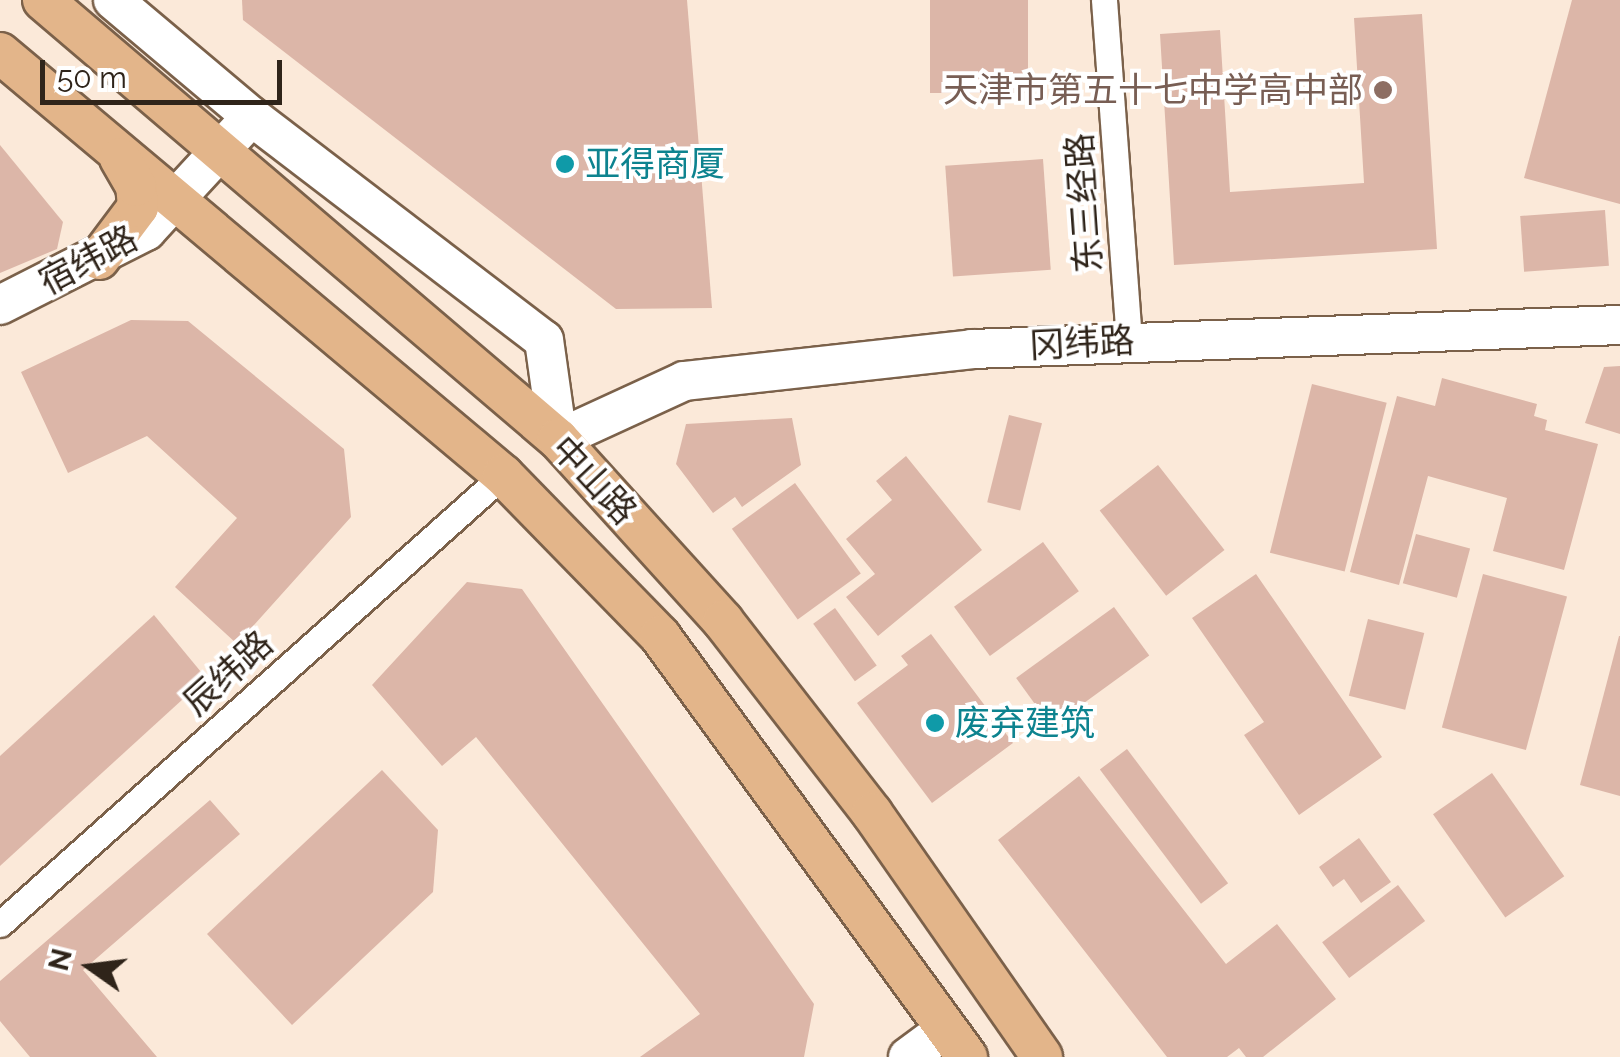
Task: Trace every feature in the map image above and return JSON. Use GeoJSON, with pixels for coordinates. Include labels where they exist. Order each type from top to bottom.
{"type":"FeatureCollection","features":[{"type":"Feature","properties":{"kind":"main road","name":"中山路"},"geometry":{"type":"LineString","coordinates":[[43,0],[558,439],[735,636],[872,813],[1042,1057]]}},
{"type":"Feature","properties":{"kind":"main road","name":"中山路"},"geometry":{"type":"LineString","coordinates":[[0,53],[503,474],[660,636],[956,1043]]}},
{"type":"Feature","properties":{"kind":"main road"},"geometry":{"type":"LineString","coordinates":[[99,259],[138,207],[136,186],[118,155]]}},
{"type":"Feature","properties":{"kind":"street"},"geometry":{"type":"LineString","coordinates":[[114,0],[252,117],[544,340],[558,439]]}},
{"type":"Feature","properties":{"kind":"street","name":"东三经路"},"geometry":{"type":"LineString","coordinates":[[1104,0],[1129,340]]}},
{"type":"Feature","properties":{"kind":"street","name":"宿纬路"},"geometry":{"type":"LineString","coordinates":[[0,305],[99,259],[146,231],[252,117]]}},
{"type":"Feature","properties":{"kind":"street","name":"冈纬路"},"geometry":{"type":"LineString","coordinates":[[558,439],[684,380],[972,349],[1129,340],[1620,325]]}},
{"type":"Feature","properties":{"kind":"street","name":"辰纬路"},"geometry":{"type":"LineString","coordinates":[[0,924],[503,474]]}},
{"type":"Feature","properties":{"kind":"street"},"geometry":{"type":"LineString","coordinates":[[908,1057],[956,1043]]}},
{"type":"Feature","properties":{"kind":"building","name":"亚得商厦"},"geometry":{"type":"Polygon","coordinates":[[[242,0],[687,0],[712,308],[616,309],[243,20],[242,0]]]}},
{"type":"Feature","properties":{"kind":"building"},"geometry":{"type":"Polygon","coordinates":[[[930,0],[1028,0],[1028,93],[930,93],[930,0]]]}},
{"type":"Feature","properties":{"kind":"building"},"geometry":{"type":"Polygon","coordinates":[[[1572,0],[1620,0],[1620,204],[1524,178],[1572,0]]]}},
{"type":"Feature","properties":{"kind":"building"},"geometry":{"type":"Polygon","coordinates":[[[1422,14],[1437,249],[1174,265],[1160,34],[1220,30],[1230,192],[1364,183],[1354,18],[1422,14]]]}},
{"type":"Feature","properties":{"kind":"building"},"geometry":{"type":"Polygon","coordinates":[[[0,145],[63,222],[57,249],[0,273],[0,145]]]}},
{"type":"Feature","properties":{"kind":"building"},"geometry":{"type":"Polygon","coordinates":[[[1043,159],[1051,270],[953,277],[945,166],[1043,159]]]}},
{"type":"Feature","properties":{"kind":"building"},"geometry":{"type":"Polygon","coordinates":[[[1605,210],[1609,266],[1524,272],[1520,216],[1605,210]]]}},
{"type":"Feature","properties":{"kind":"building"},"geometry":{"type":"Polygon","coordinates":[[[131,320],[188,321],[344,449],[351,517],[237,644],[175,587],[237,518],[147,436],[68,473],[21,372],[131,320]]]}},
{"type":"Feature","properties":{"kind":"building"},"geometry":{"type":"Polygon","coordinates":[[[1620,366],[1620,434],[1585,423],[1604,367],[1620,366]]]}},
{"type":"Feature","properties":{"kind":"building"},"geometry":{"type":"Polygon","coordinates":[[[1442,378],[1537,404],[1534,416],[1547,420],[1545,430],[1598,444],[1564,570],[1493,551],[1507,498],[1428,476],[1399,585],[1350,572],[1397,396],[1435,406],[1442,378]]]}},
{"type":"Feature","properties":{"kind":"building"},"geometry":{"type":"Polygon","coordinates":[[[1312,384],[1387,403],[1345,571],[1270,553],[1312,384]]]}},
{"type":"Feature","properties":{"kind":"building"},"geometry":{"type":"Polygon","coordinates":[[[1009,415],[1042,423],[1020,511],[987,502],[1009,415]]]}},
{"type":"Feature","properties":{"kind":"building"},"geometry":{"type":"Polygon","coordinates":[[[792,418],[801,465],[742,507],[735,497],[713,513],[676,464],[686,424],[792,418]]]}},
{"type":"Feature","properties":{"kind":"building"},"geometry":{"type":"Polygon","coordinates":[[[906,456],[982,550],[878,636],[846,597],[875,574],[846,539],[892,500],[876,481],[906,456]]]}},
{"type":"Feature","properties":{"kind":"building"},"geometry":{"type":"Polygon","coordinates":[[[1158,465],[1224,550],[1166,596],[1100,511],[1158,465]]]}},
{"type":"Feature","properties":{"kind":"building"},"geometry":{"type":"Polygon","coordinates":[[[795,483],[861,574],[798,619],[732,529],[795,483]]]}},
{"type":"Feature","properties":{"kind":"building"},"geometry":{"type":"Polygon","coordinates":[[[1416,534],[1470,548],[1457,598],[1403,583],[1416,534]]]}},
{"type":"Feature","properties":{"kind":"building"},"geometry":{"type":"Polygon","coordinates":[[[1043,542],[1079,591],[990,656],[954,607],[1043,542]]]}},
{"type":"Feature","properties":{"kind":"building"},"geometry":{"type":"Polygon","coordinates":[[[1256,574],[1382,757],[1299,815],[1244,735],[1264,722],[1192,618],[1256,574]]]}},
{"type":"Feature","properties":{"kind":"building"},"geometry":{"type":"Polygon","coordinates":[[[1483,574],[1567,597],[1526,750],[1442,728],[1483,574]]]}},
{"type":"Feature","properties":{"kind":"building"},"geometry":{"type":"Polygon","coordinates":[[[467,582],[522,589],[814,1004],[804,1057],[640,1057],[700,1014],[476,737],[442,766],[372,685],[467,582]]]}},
{"type":"Feature","properties":{"kind":"building"},"geometry":{"type":"Polygon","coordinates":[[[1114,607],[1149,656],[1051,727],[1016,678],[1114,607]]]}},
{"type":"Feature","properties":{"kind":"building"},"geometry":{"type":"Polygon","coordinates":[[[835,608],[877,665],[855,681],[813,624],[835,608]]]}},
{"type":"Feature","properties":{"kind":"building"},"geometry":{"type":"Polygon","coordinates":[[[154,615],[206,678],[0,866],[0,756],[154,615]]]}},
{"type":"Feature","properties":{"kind":"building"},"geometry":{"type":"Polygon","coordinates":[[[1368,619],[1424,633],[1405,710],[1349,696],[1368,619]]]}},
{"type":"Feature","properties":{"kind":"building","name":"废弃建筑"},"geometry":{"type":"Polygon","coordinates":[[[931,634],[1013,743],[932,803],[857,703],[908,665],[901,656],[931,634]]]}},
{"type":"Feature","properties":{"kind":"building"},"geometry":{"type":"Polygon","coordinates":[[[1620,636],[1620,796],[1580,785],[1620,636]]]}},
{"type":"Feature","properties":{"kind":"building"},"geometry":{"type":"Polygon","coordinates":[[[1127,749],[1228,883],[1201,904],[1100,769],[1127,749]]]}},
{"type":"Feature","properties":{"kind":"building"},"geometry":{"type":"Polygon","coordinates":[[[382,770],[438,830],[433,892],[292,1025],[207,934],[382,770]]]}},
{"type":"Feature","properties":{"kind":"building"},"geometry":{"type":"Polygon","coordinates":[[[1492,773],[1564,876],[1505,918],[1433,814],[1492,773]]]}},
{"type":"Feature","properties":{"kind":"building"},"geometry":{"type":"Polygon","coordinates":[[[1079,776],[1226,964],[1277,924],[1336,999],[1263,1057],[1246,1057],[1239,1048],[1227,1057],[1167,1057],[998,840],[1079,776]]]}},
{"type":"Feature","properties":{"kind":"building"},"geometry":{"type":"Polygon","coordinates":[[[210,800],[240,834],[83,970],[157,1057],[30,1057],[0,1021],[0,981],[210,800]]]}},
{"type":"Feature","properties":{"kind":"building"},"geometry":{"type":"Polygon","coordinates":[[[1359,838],[1391,882],[1361,903],[1344,879],[1333,887],[1319,867],[1359,838]]]}},
{"type":"Feature","properties":{"kind":"building"},"geometry":{"type":"Polygon","coordinates":[[[1398,885],[1425,921],[1349,978],[1322,942],[1398,885]]]}},
{"type":"Feature","properties":{"kind":"place","name":"天津市第五十七中学高中部"},"geometry":{"type":"Point","coordinates":[1383,90]}},
{"type":"Feature","properties":{"kind":"place","name":"亚得商厦"},"geometry":{"type":"Point","coordinates":[565,164]}},
{"type":"Feature","properties":{"kind":"place","name":"废弃建筑"},"geometry":{"type":"Point","coordinates":[935,723]}}]}
